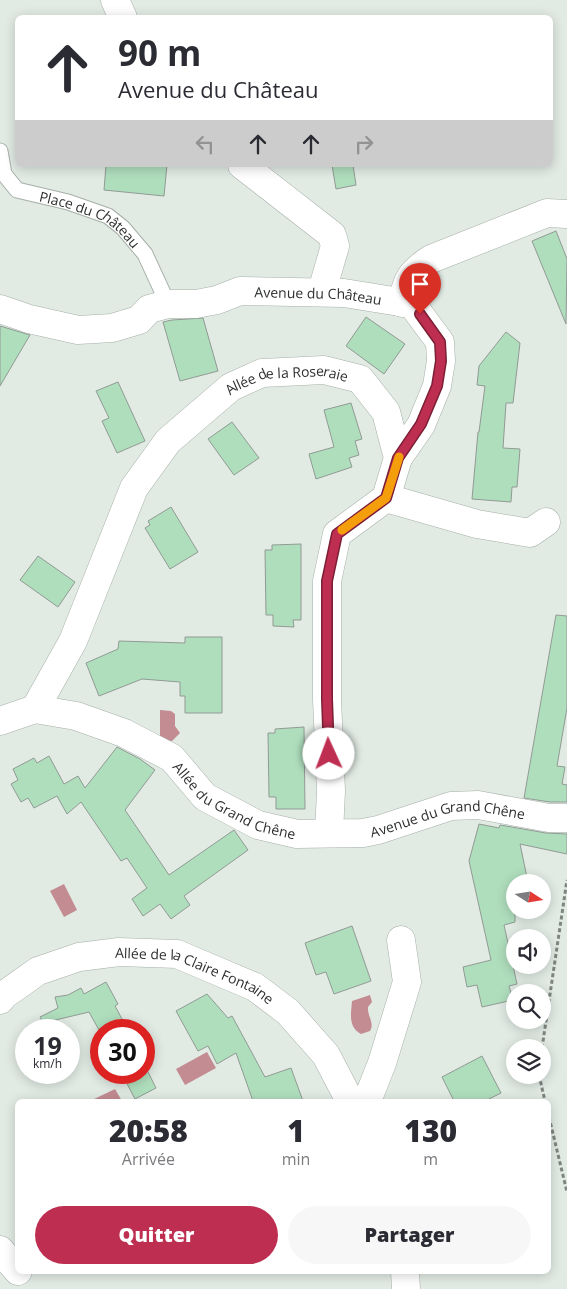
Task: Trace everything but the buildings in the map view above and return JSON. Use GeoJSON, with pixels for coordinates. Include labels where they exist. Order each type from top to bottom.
{"type":"FeatureCollection","features":[{"type":"Feature","properties":{"kind":"street"},"geometry":{"type":"LineString","coordinates":[[115,0],[122,15]]}},
{"type":"Feature","properties":{"kind":"street"},"geometry":{"type":"LineString","coordinates":[[245,167],[332,235],[335,246],[322,291]]}},
{"type":"Feature","properties":{"kind":"street"},"geometry":{"type":"LineString","coordinates":[[402,303],[408,279],[418,268],[431,259],[547,212],[567,214]]}},
{"type":"Feature","properties":{"kind":"street","name":"Avenue du Château"},"geometry":{"type":"LineString","coordinates":[[0,309],[30,319],[78,330],[112,328],[138,320],[149,309],[168,304],[196,304],[217,300],[240,291],[322,291],[412,304],[440,342],[441,361],[437,386],[421,424],[398,458]]}},
{"type":"Feature","properties":{"kind":"street","name":"Allée de la Roseraie"},"geometry":{"type":"LineString","coordinates":[[35,709],[73,641],[134,488],[168,442],[231,387],[262,373],[324,370],[360,379],[386,412],[398,458]]}},
{"type":"Feature","properties":{"kind":"street"},"geometry":{"type":"LineString","coordinates":[[329,833],[331,791],[327,699],[327,581],[337,534],[386,498],[398,458]]}},
{"type":"Feature","properties":{"kind":"street"},"geometry":{"type":"LineString","coordinates":[[386,498],[477,524],[530,533],[546,522]]}},
{"type":"Feature","properties":{"kind":"street"},"geometry":{"type":"LineString","coordinates":[[0,721],[35,709]]}},
{"type":"Feature","properties":{"kind":"street","name":"Allée du Grand Chêne"},"geometry":{"type":"LineString","coordinates":[[35,709],[76,716],[132,737],[172,758],[205,797],[258,825],[297,834],[329,833]]}},
{"type":"Feature","properties":{"kind":"street","name":"Avenue du Grand Chêne"},"geometry":{"type":"LineString","coordinates":[[329,833],[378,830],[451,806],[478,804],[549,818],[567,818]]}},
{"type":"Feature","properties":{"kind":"street"},"geometry":{"type":"LineString","coordinates":[[368,1099],[382,1063],[408,982],[400,940]]}},
{"type":"Feature","properties":{"kind":"street","name":"Allée de la Claire Fontaine"},"geometry":{"type":"LineString","coordinates":[[0,1000],[4,995],[38,971],[79,957],[119,952],[177,954],[255,987],[288,1012],[326,1055],[349,1099]]}},
{"type":"Feature","properties":{"kind":"street"},"geometry":{"type":"LineString","coordinates":[[0,1250],[15,1268]]}},
{"type":"Feature","properties":{"kind":"street"},"geometry":{"type":"LineString","coordinates":[[20,1274],[32,1289]]}},
{"type":"Feature","properties":{"kind":"street"},"geometry":{"type":"LineString","coordinates":[[405,1274],[406,1289]]}},
{"type":"Feature","properties":{"kind":"lane","name":"Place du Château"},"geometry":{"type":"LineString","coordinates":[[0,151],[4,174],[17,190],[68,202],[108,216],[124,228],[145,254],[168,304]]}},
{"type":"Feature","properties":{"kind":"path"},"geometry":{"type":"LineString","coordinates":[[543,1039],[567,880]]}},
{"type":"Feature","properties":{"kind":"path"},"geometry":{"type":"LineString","coordinates":[[541,1084],[545,1099]]}},
{"type":"Feature","properties":{"kind":"path"},"geometry":{"type":"LineString","coordinates":[[551,1125],[567,1192]]}},
{"type":"Feature","properties":{"kind":"shaded area"},"geometry":{"type":"Polygon","coordinates":[[[160,710],[171,711],[175,714],[175,726],[180,733],[172,741],[160,740],[160,710]]]}},
{"type":"Feature","properties":{"kind":"shaded area"},"geometry":{"type":"Polygon","coordinates":[[[64,884],[77,910],[64,917],[50,891],[64,884]]]}},
{"type":"Feature","properties":{"kind":"shaded area"},"geometry":{"type":"Polygon","coordinates":[[[370,995],[372,1002],[368,1010],[371,1028],[370,1031],[361,1034],[352,1024],[352,1001],[370,995]]]}},
{"type":"Feature","properties":{"kind":"shaded area"},"geometry":{"type":"Polygon","coordinates":[[[207,1052],[216,1068],[185,1085],[176,1069],[207,1052]]]}},
{"type":"Feature","properties":{"kind":"shaded area"},"geometry":{"type":"Polygon","coordinates":[[[115,1089],[121,1099],[94,1099],[115,1089]]]}},
{"type":"Feature","properties":{"kind":"slow traffic"},"geometry":{"type":"LineString","coordinates":[[342,530],[386,498],[399,457]]}},
{"type":"Feature","properties":{"kind":"route"},"geometry":{"type":"LineString","coordinates":[[329,754],[327,581],[337,534],[386,498],[398,458],[421,424],[437,386],[441,361],[440,342],[420,314]]}}]}
